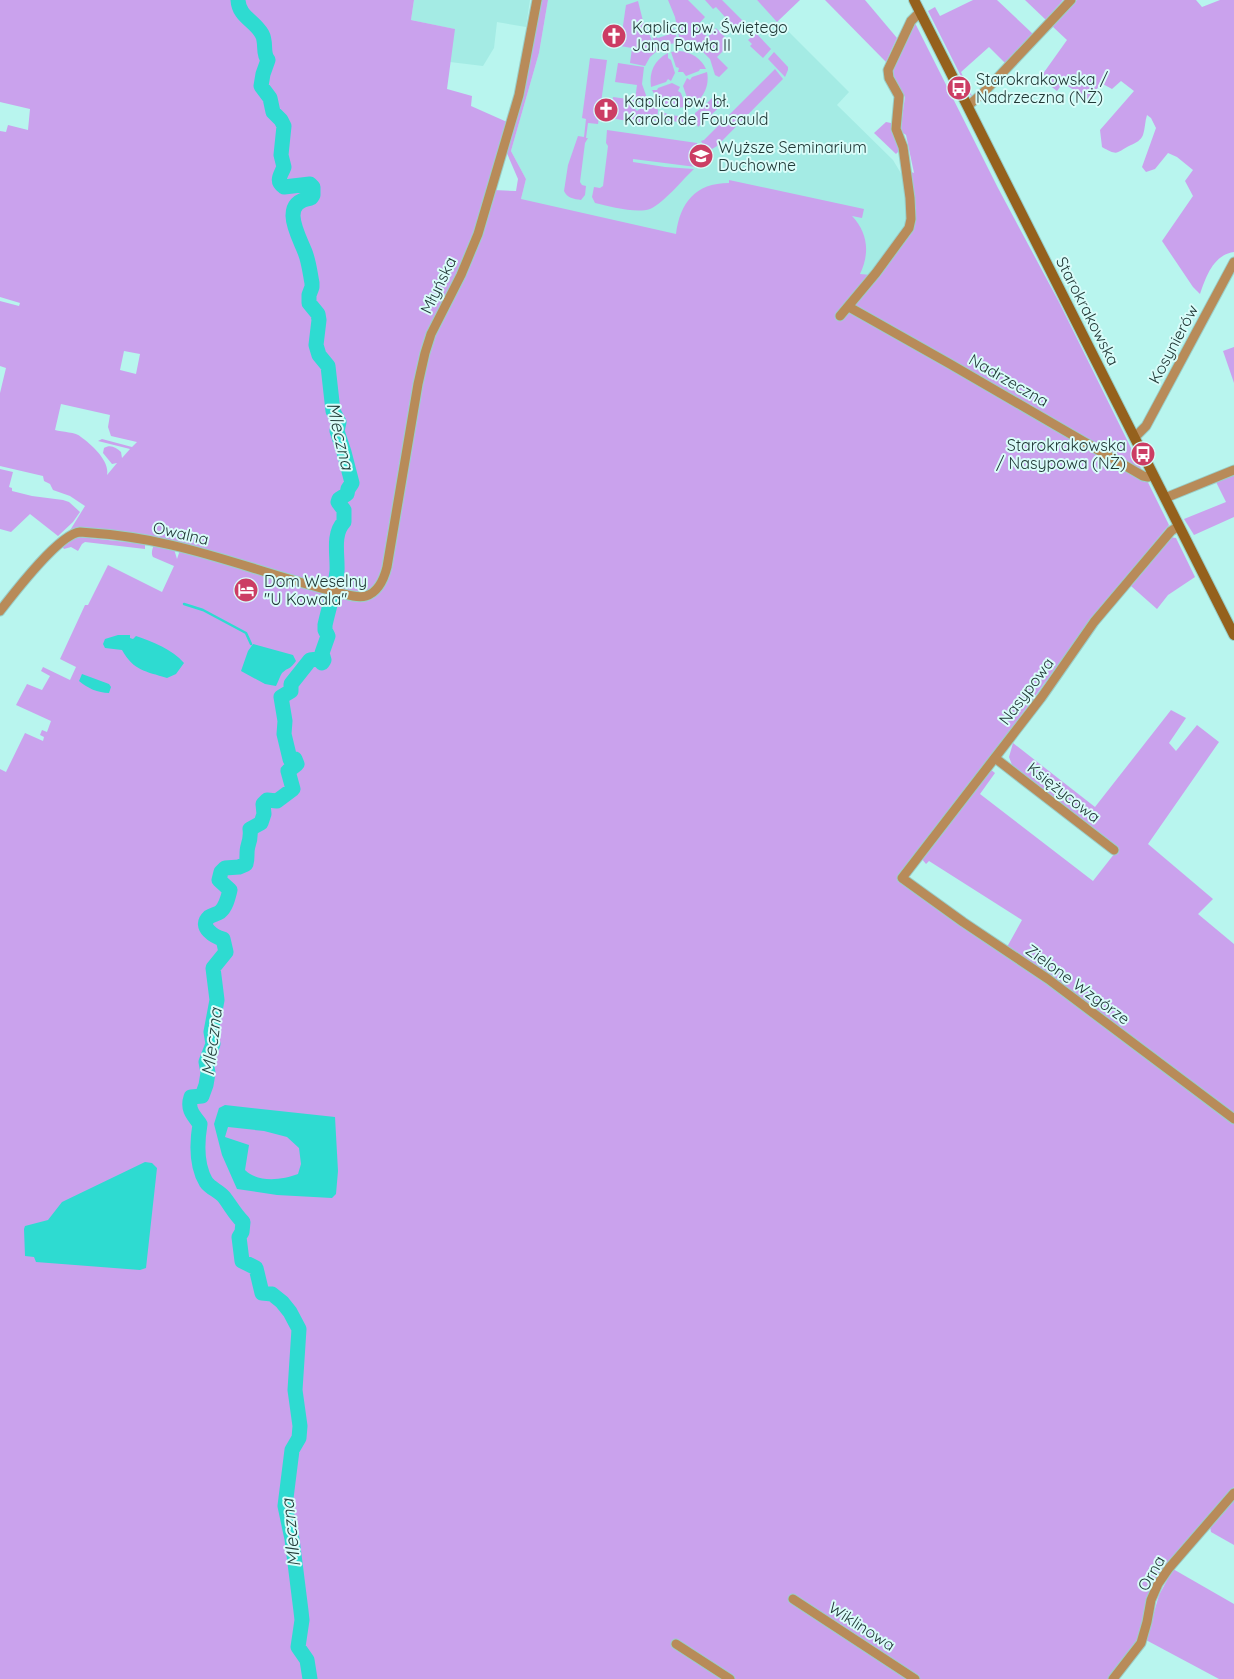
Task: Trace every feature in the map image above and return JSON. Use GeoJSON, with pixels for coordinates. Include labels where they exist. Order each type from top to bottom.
{"type":"FeatureCollection","features":[{"type":"Feature","properties":{"kind":"street","name":"Młyńska"},"geometry":{"type":"LineString","coordinates":[[380,585],[387,566],[425,353],[431,334],[461,275],[478,234],[519,95],[537,0]]}},
{"type":"Feature","properties":{"kind":"street","name":"Starokrakowska"},"geometry":{"type":"LineString","coordinates":[[914,0],[1234,635]]}},
{"type":"Feature","properties":{"kind":"street"},"geometry":{"type":"LineString","coordinates":[[968,106],[986,90],[1071,0]]}},
{"type":"Feature","properties":{"kind":"street"},"geometry":{"type":"LineString","coordinates":[[840,316],[876,274],[911,223],[910,198],[902,147],[896,129],[899,96],[889,78],[888,70],[911,21],[920,12]]}},
{"type":"Feature","properties":{"kind":"street","name":"Kosynierów"},"geometry":{"type":"LineString","coordinates":[[1135,437],[1146,426],[1234,262]]}},
{"type":"Feature","properties":{"kind":"street","name":"Nadrzeczna"},"geometry":{"type":"LineString","coordinates":[[849,307],[1143,476],[1154,475]]}},
{"type":"Feature","properties":{"kind":"street"},"geometry":{"type":"LineString","coordinates":[[1166,498],[1234,470]]}},
{"type":"Feature","properties":{"kind":"street","name":"Nasypowa"},"geometry":{"type":"LineString","coordinates":[[902,878],[1041,698],[1094,622],[1171,531],[1179,526]]}},
{"type":"Feature","properties":{"kind":"street","name":"Owalna"},"geometry":{"type":"LineString","coordinates":[[0,611],[42,560],[62,541],[76,532],[131,538],[170,545],[356,596],[366,596],[380,585]]}},
{"type":"Feature","properties":{"kind":"street","name":"Księżycowa"},"geometry":{"type":"LineString","coordinates":[[995,758],[1114,850]]}},
{"type":"Feature","properties":{"kind":"street","name":"Zielone Wzgórze"},"geometry":{"type":"LineString","coordinates":[[902,878],[1048,979],[1234,1119]]}},
{"type":"Feature","properties":{"kind":"street","name":"Orna"},"geometry":{"type":"LineString","coordinates":[[1113,1679],[1141,1643],[1151,1600],[1158,1584],[1169,1568],[1234,1493]]}},
{"type":"Feature","properties":{"kind":"street","name":"Wiklinowa"},"geometry":{"type":"LineString","coordinates":[[793,1599],[915,1679]]}},
{"type":"Feature","properties":{"kind":"street"},"geometry":{"type":"LineString","coordinates":[[676,1644],[730,1679]]}},
{"type":"Feature","properties":{"kind":"shaded area"},"geometry":{"type":"Polygon","coordinates":[[[0,0],[414,0],[411,20],[455,29],[447,89],[472,96],[471,106],[507,122],[494,190],[516,191],[518,179],[506,151],[522,98],[541,0],[548,0],[539,53],[511,151],[526,179],[521,199],[676,234],[681,213],[691,197],[707,187],[729,183],[729,180],[864,209],[862,218],[852,216],[861,229],[866,244],[865,258],[860,274],[871,275],[908,223],[909,171],[914,173],[906,135],[900,131],[905,97],[891,74],[915,23],[998,188],[1059,302],[1169,525],[1090,621],[1006,736],[899,876],[1007,947],[1022,920],[929,861],[926,864],[921,858],[990,769],[995,773],[980,794],[1093,881],[1118,849],[1012,765],[1009,757],[1013,743],[1095,807],[1171,710],[1186,718],[1169,743],[1176,751],[1197,725],[1219,742],[1148,844],[1213,899],[1198,914],[1234,944],[1234,1487],[1166,1566],[1146,1613],[1137,1644],[1110,1679],[0,1679],[0,769],[6,772],[25,733],[43,741],[44,737],[40,735],[42,730],[47,732],[51,721],[16,705],[27,684],[42,690],[50,676],[41,671],[43,667],[70,680],[76,667],[60,659],[85,605],[88,605],[108,565],[162,592],[174,566],[153,557],[153,547],[154,545],[174,549],[177,559],[180,550],[148,542],[69,532],[85,506],[70,496],[53,490],[50,484],[44,481],[43,476],[0,466],[0,393],[6,368],[0,366],[0,301],[19,306],[20,303],[0,297],[0,131],[6,132],[8,125],[28,130],[30,109],[0,102],[0,0]],[[124,351],[120,370],[136,374],[140,354],[124,351]],[[61,404],[55,430],[79,435],[90,444],[106,464],[107,475],[117,463],[112,464],[103,453],[104,448],[108,446],[115,447],[121,452],[122,458],[130,449],[98,441],[102,439],[132,447],[137,442],[111,436],[108,427],[110,415],[61,404]]]}},
{"type":"Feature","properties":{"kind":"shaded area"},"geometry":{"type":"Polygon","coordinates":[[[414,0],[530,0],[526,27],[497,22],[494,48],[483,66],[450,62],[454,29],[411,20],[414,0]]]}},
{"type":"Feature","properties":{"kind":"shaded area","name":"Wyższe Seminarium Duchowne"},"geometry":{"type":"Polygon","coordinates":[[[548,0],[757,0],[849,92],[837,105],[893,160],[905,180],[908,223],[871,275],[834,317],[498,196],[521,199],[526,179],[511,151],[539,53],[548,0]]]}},
{"type":"Feature","properties":{"kind":"shaded area"},"geometry":{"type":"Polygon","coordinates":[[[668,0],[688,0],[705,17],[697,26],[708,37],[716,28],[731,43],[717,57],[728,68],[719,77],[715,75],[710,59],[699,48],[709,37],[697,48],[680,42],[675,17],[668,0]]]}},
{"type":"Feature","properties":{"kind":"shaded area"},"geometry":{"type":"Polygon","coordinates":[[[705,0],[722,0],[748,26],[739,35],[724,20],[726,18],[716,7],[713,9],[705,0]]]}},
{"type":"Feature","properties":{"kind":"shaded area"},"geometry":{"type":"Polygon","coordinates":[[[757,0],[800,0],[777,22],[757,0]]]}},
{"type":"Feature","properties":{"kind":"shaded area"},"geometry":{"type":"Polygon","coordinates":[[[825,0],[865,0],[897,38],[886,62],[825,0]]]}},
{"type":"Feature","properties":{"kind":"shaded area"},"geometry":{"type":"Polygon","coordinates":[[[973,0],[997,0],[1033,34],[1006,64],[989,47],[961,72],[972,96],[982,91],[972,98],[928,11],[935,7],[940,16],[973,0]]]}},
{"type":"Feature","properties":{"kind":"shaded area"},"geometry":{"type":"Polygon","coordinates":[[[1025,0],[1063,0],[1046,20],[1025,0]]]}},
{"type":"Feature","properties":{"kind":"shaded area"},"geometry":{"type":"Polygon","coordinates":[[[1077,0],[1196,0],[1202,7],[1220,0],[1234,0],[1234,252],[1221,257],[1211,268],[1200,294],[1193,287],[1162,241],[1193,196],[1185,181],[1193,170],[1177,157],[1168,153],[1155,169],[1146,172],[1142,167],[1156,128],[1151,118],[1147,115],[1143,135],[1138,141],[1115,153],[1102,147],[1100,130],[1134,91],[1121,81],[1112,89],[1101,83],[1089,100],[1063,83],[1057,91],[1040,78],[1067,40],[1052,26],[1069,6],[1077,0]]]}},
{"type":"Feature","properties":{"kind":"shaded area"},"geometry":{"type":"Polygon","coordinates":[[[638,1],[643,21],[657,51],[650,57],[645,66],[630,63],[632,48],[620,46],[626,5],[638,1]]]}},
{"type":"Feature","properties":{"kind":"shaded area"},"geometry":{"type":"Polygon","coordinates":[[[674,28],[678,43],[668,44],[658,49],[652,35],[658,38],[670,34],[674,28]]]}},
{"type":"Feature","properties":{"kind":"shaded area"},"geometry":{"type":"Polygon","coordinates":[[[756,33],[771,49],[763,58],[750,46],[752,44],[748,40],[756,33]]]}},
{"type":"Feature","properties":{"kind":"shaded area"},"geometry":{"type":"Polygon","coordinates":[[[679,51],[695,56],[706,69],[700,69],[686,76],[683,72],[678,72],[679,68],[676,67],[671,52],[679,51]]]}},
{"type":"Feature","properties":{"kind":"shaded area"},"geometry":{"type":"Polygon","coordinates":[[[774,52],[788,67],[785,77],[768,59],[774,52]]]}},
{"type":"Feature","properties":{"kind":"shaded area"},"geometry":{"type":"Polygon","coordinates":[[[668,53],[668,58],[671,60],[675,73],[671,81],[668,79],[666,82],[651,87],[652,71],[656,63],[668,53]]]}},
{"type":"Feature","properties":{"kind":"shaded area"},"geometry":{"type":"Polygon","coordinates":[[[590,58],[607,60],[598,124],[588,123],[586,138],[588,138],[585,143],[580,182],[586,186],[585,195],[581,200],[569,197],[564,191],[568,165],[578,136],[584,137],[586,119],[582,118],[590,58]]]}},
{"type":"Feature","properties":{"kind":"shaded area"},"geometry":{"type":"Polygon","coordinates":[[[618,63],[644,67],[642,84],[647,98],[634,105],[634,108],[637,111],[640,109],[639,104],[648,99],[658,110],[657,121],[647,120],[646,124],[610,118],[613,97],[635,100],[637,85],[615,82],[618,63]]]}},
{"type":"Feature","properties":{"kind":"shaded area"},"geometry":{"type":"Polygon","coordinates":[[[775,69],[783,79],[717,146],[712,149],[704,146],[701,141],[775,69]]]}},
{"type":"Feature","properties":{"kind":"shaded area"},"geometry":{"type":"Polygon","coordinates":[[[707,72],[706,87],[702,96],[690,106],[683,86],[687,78],[690,80],[692,77],[707,72]]]}},
{"type":"Feature","properties":{"kind":"shaded area"},"geometry":{"type":"Polygon","coordinates":[[[672,83],[680,87],[678,91],[681,93],[686,107],[666,105],[658,99],[652,90],[657,90],[672,83]]]}},
{"type":"Feature","properties":{"kind":"shaded area"},"geometry":{"type":"Polygon","coordinates":[[[718,97],[725,102],[698,127],[695,113],[712,98],[718,97]]]}},
{"type":"Feature","properties":{"kind":"shaded area"},"geometry":{"type":"Polygon","coordinates":[[[660,111],[670,115],[687,117],[691,123],[659,120],[660,111]]]}},
{"type":"Feature","properties":{"kind":"shaded area"},"geometry":{"type":"Polygon","coordinates":[[[886,122],[891,123],[899,151],[896,154],[874,133],[886,122]]]}},
{"type":"Feature","properties":{"kind":"shaded area"},"geometry":{"type":"Polygon","coordinates":[[[607,130],[697,143],[700,158],[696,167],[633,159],[633,162],[694,169],[667,197],[650,209],[637,211],[595,203],[592,197],[594,187],[600,188],[603,186],[608,146],[606,143],[607,130]]]}},
{"type":"Feature","properties":{"kind":"shaded area"},"geometry":{"type":"Polygon","coordinates":[[[1234,347],[1234,383],[1223,351],[1234,347]]]}},
{"type":"Feature","properties":{"kind":"shaded area"},"geometry":{"type":"Polygon","coordinates":[[[0,469],[13,472],[9,487],[12,488],[12,491],[63,500],[69,502],[80,512],[73,522],[58,536],[30,514],[11,532],[0,529],[0,469]]]}},
{"type":"Feature","properties":{"kind":"shaded area"},"geometry":{"type":"Polygon","coordinates":[[[1234,473],[1234,517],[1194,535],[1184,519],[1226,502],[1215,480],[1234,473]]]}},
{"type":"Feature","properties":{"kind":"shaded area"},"geometry":{"type":"Polygon","coordinates":[[[80,537],[145,544],[145,549],[85,542],[78,551],[71,547],[64,549],[62,546],[72,539],[80,537]]]}},
{"type":"Feature","properties":{"kind":"shaded area"},"geometry":{"type":"Polygon","coordinates":[[[1170,537],[1176,538],[1195,577],[1168,595],[1157,609],[1131,586],[1170,537]]]}},
{"type":"Feature","properties":{"kind":"shaded area"},"geometry":{"type":"Polygon","coordinates":[[[1234,1499],[1234,1545],[1211,1532],[1210,1527],[1234,1499]]]}},
{"type":"Feature","properties":{"kind":"shaded area"},"geometry":{"type":"Polygon","coordinates":[[[1173,1569],[1234,1604],[1234,1679],[1219,1679],[1146,1640],[1159,1595],[1173,1569]]]}},
{"type":"Feature","properties":{"kind":"water"},"geometry":{"type":"Polygon","coordinates":[[[118,635],[130,635],[130,638],[133,639],[136,636],[155,643],[174,654],[184,663],[176,674],[167,678],[146,672],[131,662],[122,650],[105,648],[103,644],[105,639],[118,635]]]}},
{"type":"Feature","properties":{"kind":"water"},"geometry":{"type":"Polygon","coordinates":[[[253,644],[293,655],[296,661],[282,673],[276,686],[265,684],[241,671],[248,651],[253,644]]]}},
{"type":"Feature","properties":{"kind":"water"},"geometry":{"type":"Polygon","coordinates":[[[82,674],[109,684],[111,687],[109,693],[97,691],[82,684],[79,681],[82,674]]]}},
{"type":"Feature","properties":{"kind":"water"},"geometry":{"type":"Polygon","coordinates":[[[225,1105],[335,1117],[338,1171],[336,1194],[332,1198],[277,1195],[237,1189],[222,1155],[214,1124],[219,1108],[225,1105]],[[228,1127],[225,1137],[249,1145],[245,1170],[250,1174],[263,1179],[270,1179],[285,1178],[298,1174],[301,1164],[299,1148],[287,1137],[264,1131],[228,1127]]]}},
{"type":"Feature","properties":{"kind":"water"},"geometry":{"type":"Polygon","coordinates":[[[145,1162],[152,1163],[157,1168],[146,1268],[140,1270],[36,1262],[34,1257],[25,1256],[25,1226],[48,1220],[62,1202],[145,1162]]]}},
{"type":"Feature","properties":{"kind":"waterway","name":"Mleczna"},"geometry":{"type":"LineString","coordinates":[[238,0],[241,11],[262,34],[265,54],[268,60],[261,86],[270,98],[273,112],[284,126],[281,155],[284,167],[279,180],[281,185],[284,187],[310,184],[313,187],[311,198],[301,201],[296,206],[293,220],[308,264],[312,283],[309,303],[318,314],[319,320],[316,345],[319,355],[328,366],[333,411],[339,422],[337,431],[352,483],[347,494],[339,499],[338,502],[344,510],[344,522],[340,527],[336,545],[337,571],[325,625],[328,636],[322,653],[324,660],[322,663],[318,659],[310,660],[291,684],[291,691],[281,697],[285,721],[284,734],[290,759],[295,759],[297,764],[288,771],[293,789],[277,801],[267,800],[263,804],[264,814],[261,823],[250,829],[246,864],[239,867],[225,868],[221,872],[219,880],[230,890],[228,899],[222,910],[209,917],[205,924],[209,931],[223,939],[226,952],[213,968],[217,1000],[211,1032],[213,1044],[206,1062],[208,1073],[206,1085],[202,1096],[191,1097],[190,1105],[191,1112],[200,1124],[198,1153],[200,1168],[206,1182],[224,1197],[243,1222],[242,1232],[239,1237],[242,1261],[256,1268],[262,1293],[272,1294],[282,1302],[299,1329],[295,1390],[300,1426],[299,1438],[292,1450],[285,1506],[292,1539],[302,1620],[298,1647],[307,1660],[310,1679]]}},
{"type":"Feature","properties":{"kind":"waterway"},"geometry":{"type":"LineString","coordinates":[[184,604],[203,610],[246,633],[251,644]]}},
{"type":"Feature","properties":{"kind":"place","name":"Kaplica pw. Świętego Jana Pawła II"},"geometry":{"type":"Point","coordinates":[614,36]}},
{"type":"Feature","properties":{"kind":"place","name":"Starokrakowska / Nadrzeczna (NŻ)"},"geometry":{"type":"Point","coordinates":[959,88]}},
{"type":"Feature","properties":{"kind":"place","name":"Kaplica pw. bł. Karola de Foucauld"},"geometry":{"type":"Point","coordinates":[606,110]}},
{"type":"Feature","properties":{"kind":"place","name":"Wyższe Seminarium Duchowne"},"geometry":{"type":"Point","coordinates":[701,156]}},
{"type":"Feature","properties":{"kind":"place","name":"Starokrakowska / Nasypowa (NŻ)"},"geometry":{"type":"Point","coordinates":[1143,454]}},
{"type":"Feature","properties":{"kind":"place","name":"Dom Weselny \"U Kowala\""},"geometry":{"type":"Point","coordinates":[246,590]}}]}
